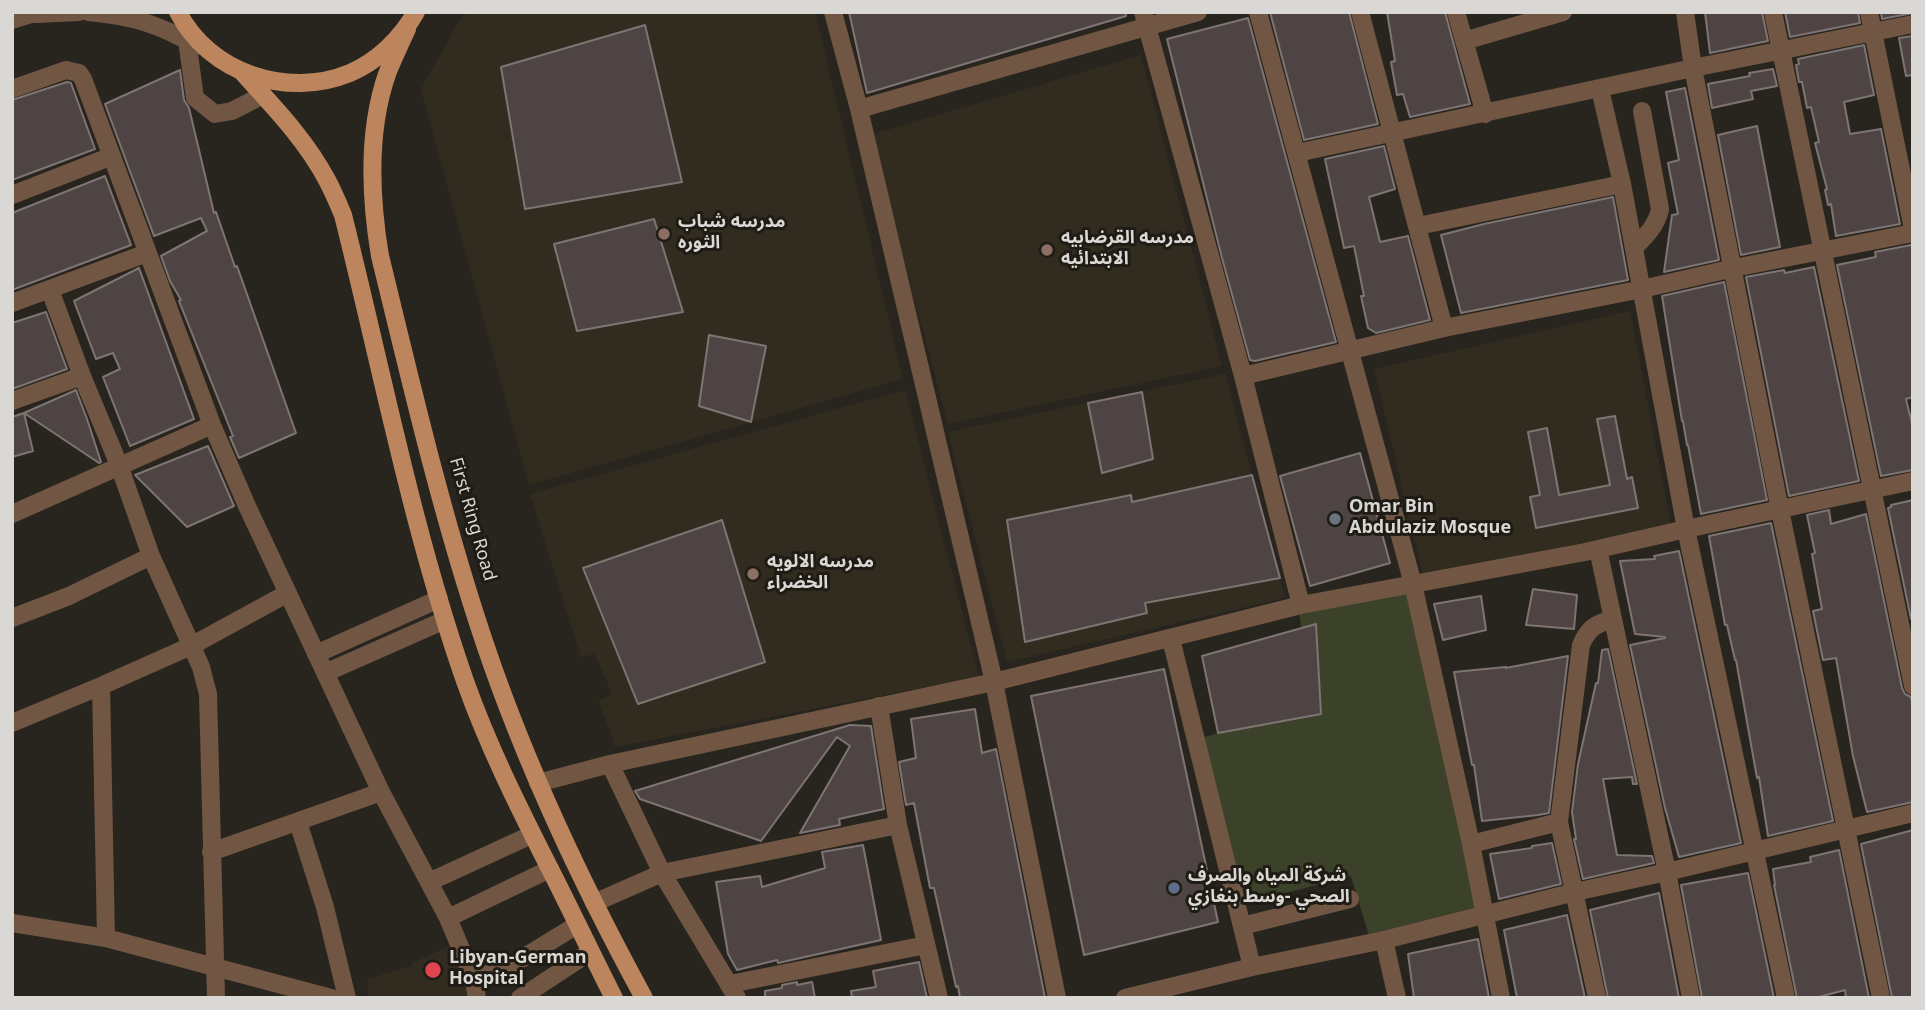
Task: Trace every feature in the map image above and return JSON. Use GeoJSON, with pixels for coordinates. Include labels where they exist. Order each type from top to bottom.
{"type":"FeatureCollection","features":[{"type":"Feature","properties":{"kind":"main road"},"geometry":{"type":"LineString","coordinates":[[178,12],[186,27],[213,55],[243,73],[278,82],[302,83],[314,83],[350,73],[381,55],[407,29],[416,12]]}},
{"type":"Feature","properties":{"kind":"main road","name":"First Ring Road"},"geometry":{"type":"LineString","coordinates":[[407,29],[387,74],[378,107],[373,145],[373,216],[380,256],[442,505],[477,621],[538,783],[594,903],[644,998]]}},
{"type":"Feature","properties":{"kind":"main road"},"geometry":{"type":"LineString","coordinates":[[243,73],[285,119],[308,150],[343,215],[414,513],[466,683],[531,835],[614,998]]}},
{"type":"Feature","properties":{"kind":"street"},"geometry":{"type":"LineString","coordinates":[[25,15],[79,12]]}},
{"type":"Feature","properties":{"kind":"street"},"geometry":{"type":"LineString","coordinates":[[88,12],[123,15],[150,23],[213,55]]}},
{"type":"Feature","properties":{"kind":"street"},"geometry":{"type":"LineString","coordinates":[[833,12],[859,109],[994,682],[1057,998]]}},
{"type":"Feature","properties":{"kind":"street"},"geometry":{"type":"LineString","coordinates":[[859,109],[1145,19],[1198,12]]}},
{"type":"Feature","properties":{"kind":"street"},"geometry":{"type":"LineString","coordinates":[[1258,12],[1413,584],[1471,844],[1501,998]]}},
{"type":"Feature","properties":{"kind":"street"},"geometry":{"type":"LineString","coordinates":[[1360,12],[1444,328]]}},
{"type":"Feature","properties":{"kind":"street"},"geometry":{"type":"LineString","coordinates":[[1457,12],[1485,114]]}},
{"type":"Feature","properties":{"kind":"street"},"geometry":{"type":"LineString","coordinates":[[1464,41],[1563,12]]}},
{"type":"Feature","properties":{"kind":"street"},"geometry":{"type":"LineString","coordinates":[[1685,12],[1693,68],[1780,510],[1881,998]]}},
{"type":"Feature","properties":{"kind":"street"},"geometry":{"type":"LineString","coordinates":[[1773,12],[1913,686]]}},
{"type":"Feature","properties":{"kind":"street"},"geometry":{"type":"LineString","coordinates":[[1243,376],[1444,328],[1913,231],[1870,12]]}},
{"type":"Feature","properties":{"kind":"street"},"geometry":{"type":"LineString","coordinates":[[1145,19],[1243,376],[1301,605]]}},
{"type":"Feature","properties":{"kind":"street"},"geometry":{"type":"LineString","coordinates":[[1297,153],[1913,24]]}},
{"type":"Feature","properties":{"kind":"street"},"geometry":{"type":"LineString","coordinates":[[187,40],[195,98],[215,114],[232,111],[263,95]]}},
{"type":"Feature","properties":{"kind":"street"},"geometry":{"type":"LineString","coordinates":[[12,89],[66,70],[79,73],[83,79],[212,425],[380,792],[449,918],[476,989],[577,925]]}},
{"type":"Feature","properties":{"kind":"street"},"geometry":{"type":"LineString","coordinates":[[1600,89],[1622,184],[1686,528],[1786,998]]}},
{"type":"Feature","properties":{"kind":"street"},"geometry":{"type":"LineString","coordinates":[[1634,247],[1653,227],[1660,209],[1642,111]]}},
{"type":"Feature","properties":{"kind":"street"},"geometry":{"type":"LineString","coordinates":[[12,195],[113,156]]}},
{"type":"Feature","properties":{"kind":"street"},"geometry":{"type":"LineString","coordinates":[[1418,226],[1622,184]]}},
{"type":"Feature","properties":{"kind":"street"},"geometry":{"type":"LineString","coordinates":[[12,303],[147,253]]}},
{"type":"Feature","properties":{"kind":"street"},"geometry":{"type":"LineString","coordinates":[[50,290],[82,376],[120,465],[151,556],[201,667],[208,694],[216,998]]}},
{"type":"Feature","properties":{"kind":"street"},"geometry":{"type":"LineString","coordinates":[[12,401],[82,376]]}},
{"type":"Feature","properties":{"kind":"street"},"geometry":{"type":"LineString","coordinates":[[12,513],[212,425]]}},
{"type":"Feature","properties":{"kind":"street"},"geometry":{"type":"LineString","coordinates":[[538,783],[610,764],[994,682],[1301,605],[1598,549],[1913,481]]}},
{"type":"Feature","properties":{"kind":"street"},"geometry":{"type":"LineString","coordinates":[[1598,549],[1691,998]]}},
{"type":"Feature","properties":{"kind":"street"},"geometry":{"type":"LineString","coordinates":[[12,618],[69,596],[151,556]]}},
{"type":"Feature","properties":{"kind":"street"},"geometry":{"type":"LineString","coordinates":[[12,723],[191,646],[288,593]]}},
{"type":"Feature","properties":{"kind":"street"},"geometry":{"type":"LineString","coordinates":[[316,654],[439,599]]}},
{"type":"Feature","properties":{"kind":"street"},"geometry":{"type":"LineString","coordinates":[[325,673],[445,620]]}},
{"type":"Feature","properties":{"kind":"street"},"geometry":{"type":"LineString","coordinates":[[1597,998],[1559,822],[1581,645],[1587,631],[1595,624],[1613,620]]}},
{"type":"Feature","properties":{"kind":"street"},"geometry":{"type":"LineString","coordinates":[[1171,639],[1252,967]]}},
{"type":"Feature","properties":{"kind":"street"},"geometry":{"type":"LineString","coordinates":[[101,687],[106,939]]}},
{"type":"Feature","properties":{"kind":"street"},"geometry":{"type":"LineString","coordinates":[[878,706],[898,825],[939,998]]}},
{"type":"Feature","properties":{"kind":"street"},"geometry":{"type":"LineString","coordinates":[[610,764],[662,873],[734,991],[926,945]]}},
{"type":"Feature","properties":{"kind":"street"},"geometry":{"type":"LineString","coordinates":[[211,852],[380,792]]}},
{"type":"Feature","properties":{"kind":"street"},"geometry":{"type":"LineString","coordinates":[[1125,998],[1252,967],[1384,940],[1913,813]]}},
{"type":"Feature","properties":{"kind":"street"},"geometry":{"type":"LineString","coordinates":[[298,822],[325,907],[348,998]]}},
{"type":"Feature","properties":{"kind":"street"},"geometry":{"type":"LineString","coordinates":[[1471,844],[1559,822]]}},
{"type":"Feature","properties":{"kind":"street"},"geometry":{"type":"LineString","coordinates":[[594,903],[662,873],[898,825]]}},
{"type":"Feature","properties":{"kind":"street"},"geometry":{"type":"LineString","coordinates":[[429,882],[531,835]]}},
{"type":"Feature","properties":{"kind":"street"},"geometry":{"type":"LineString","coordinates":[[449,918],[550,869]]}},
{"type":"Feature","properties":{"kind":"street"},"geometry":{"type":"LineString","coordinates":[[1242,926],[1350,899]]}},
{"type":"Feature","properties":{"kind":"street"},"geometry":{"type":"LineString","coordinates":[[12,923],[106,939],[331,998]]}},
{"type":"Feature","properties":{"kind":"street"},"geometry":{"type":"LineString","coordinates":[[1384,940],[1396,998]]}},
{"type":"Feature","properties":{"kind":"street"},"geometry":{"type":"LineString","coordinates":[[520,998],[590,952]]}},
{"type":"Feature","properties":{"kind":"shaded area","name":"مدرسه شباب الثوره"},"geometry":{"type":"Polygon","coordinates":[[[476,12],[815,12],[903,379],[529,485],[421,89],[462,16],[476,12]]]}},
{"type":"Feature","properties":{"kind":"shaded area","name":"مدرسه القرضابيه الابتدائيه"},"geometry":{"type":"Polygon","coordinates":[[[1141,55],[1222,366],[948,424],[870,135],[1141,55]]]}},
{"type":"Feature","properties":{"kind":"shaded area"},"geometry":{"type":"Polygon","coordinates":[[[1630,311],[1671,525],[1423,576],[1374,369],[1630,311]]]}},
{"type":"Feature","properties":{"kind":"shaded area"},"geometry":{"type":"Polygon","coordinates":[[[1225,374],[1285,598],[1007,662],[948,432],[1225,374]]]}},
{"type":"Feature","properties":{"kind":"shaded area","name":"مدرسه الالويه الخضراء"},"geometry":{"type":"Polygon","coordinates":[[[905,390],[979,677],[615,747],[599,701],[612,694],[595,654],[581,657],[530,494],[905,390]]]}},
{"type":"Feature","properties":{"kind":"shaded area","name":"Libyan-German Hospital"},"geometry":{"type":"Polygon","coordinates":[[[454,944],[471,998],[369,998],[367,979],[412,966],[412,963],[454,944]]]}},
{"type":"Feature","properties":{"kind":"green space"},"geometry":{"type":"Polygon","coordinates":[[[1413,584],[1483,915],[1371,942],[1351,876],[1240,905],[1198,739],[1310,705],[1299,609],[1413,584]]]}},
{"type":"Feature","properties":{"kind":"building"},"geometry":{"type":"Polygon","coordinates":[[[849,12],[1125,12],[1126,16],[867,93],[849,12]]]}},
{"type":"Feature","properties":{"kind":"building"},"geometry":{"type":"Polygon","coordinates":[[[1270,12],[1349,12],[1378,124],[1304,140],[1270,12]]]}},
{"type":"Feature","properties":{"kind":"building"},"geometry":{"type":"Polygon","coordinates":[[[1387,12],[1445,12],[1470,104],[1410,117],[1403,94],[1397,95],[1387,12]]]}},
{"type":"Feature","properties":{"kind":"building"},"geometry":{"type":"Polygon","coordinates":[[[1705,12],[1762,12],[1768,41],[1710,53],[1705,12]]]}},
{"type":"Feature","properties":{"kind":"building"},"geometry":{"type":"Polygon","coordinates":[[[1785,12],[1858,12],[1860,23],[1790,37],[1785,12]]]}},
{"type":"Feature","properties":{"kind":"building"},"geometry":{"type":"Polygon","coordinates":[[[1881,12],[1913,12],[1913,13],[1882,19],[1881,12]]]}},
{"type":"Feature","properties":{"kind":"building"},"geometry":{"type":"Polygon","coordinates":[[[1248,18],[1336,342],[1255,361],[1250,360],[1222,258],[1167,39],[1248,18]]]}},
{"type":"Feature","properties":{"kind":"building"},"geometry":{"type":"Polygon","coordinates":[[[645,25],[682,182],[525,209],[501,67],[645,25]]]}},
{"type":"Feature","properties":{"kind":"building"},"geometry":{"type":"Polygon","coordinates":[[[1913,36],[1913,75],[1906,76],[1899,38],[1913,36]]]}},
{"type":"Feature","properties":{"kind":"building"},"geometry":{"type":"Polygon","coordinates":[[[1864,45],[1874,95],[1844,102],[1850,134],[1881,129],[1900,224],[1836,236],[1831,204],[1828,205],[1827,189],[1815,143],[1819,142],[1811,107],[1807,108],[1796,65],[1799,64],[1798,59],[1864,45]]]}},
{"type":"Feature","properties":{"kind":"building"},"geometry":{"type":"Polygon","coordinates":[[[1773,69],[1777,86],[1751,91],[1753,99],[1712,108],[1708,84],[1773,69]]]}},
{"type":"Feature","properties":{"kind":"building"},"geometry":{"type":"Polygon","coordinates":[[[180,70],[184,100],[189,108],[214,213],[216,212],[235,267],[237,266],[296,433],[239,458],[230,437],[233,436],[179,301],[181,300],[170,281],[161,256],[207,231],[201,218],[154,236],[105,104],[180,70]]]}},
{"type":"Feature","properties":{"kind":"building"},"geometry":{"type":"Polygon","coordinates":[[[71,83],[95,149],[12,180],[12,100],[71,83]]]}},
{"type":"Feature","properties":{"kind":"building"},"geometry":{"type":"Polygon","coordinates":[[[1685,88],[1719,260],[1664,272],[1672,215],[1678,214],[1668,163],[1679,160],[1666,92],[1685,88]]]}},
{"type":"Feature","properties":{"kind":"building"},"geometry":{"type":"Polygon","coordinates":[[[1757,126],[1780,247],[1741,255],[1718,135],[1757,126]]]}},
{"type":"Feature","properties":{"kind":"building"},"geometry":{"type":"Polygon","coordinates":[[[1384,146],[1395,189],[1369,197],[1380,242],[1408,236],[1430,320],[1376,333],[1368,328],[1354,246],[1344,248],[1325,159],[1384,146]]]}},
{"type":"Feature","properties":{"kind":"building"},"geometry":{"type":"Polygon","coordinates":[[[105,176],[131,245],[12,290],[12,213],[105,176]]]}},
{"type":"Feature","properties":{"kind":"building"},"geometry":{"type":"Polygon","coordinates":[[[1613,197],[1628,280],[1461,313],[1441,235],[1613,197]]]}},
{"type":"Feature","properties":{"kind":"building"},"geometry":{"type":"Polygon","coordinates":[[[654,219],[683,312],[577,331],[554,244],[654,219]]]}},
{"type":"Feature","properties":{"kind":"building"},"geometry":{"type":"Polygon","coordinates":[[[1911,245],[1913,397],[1906,399],[1913,428],[1913,470],[1881,476],[1837,265],[1876,257],[1875,252],[1911,245]]]}},
{"type":"Feature","properties":{"kind":"building"},"geometry":{"type":"Polygon","coordinates":[[[1814,267],[1859,481],[1789,496],[1746,277],[1814,267]]]}},
{"type":"Feature","properties":{"kind":"building"},"geometry":{"type":"Polygon","coordinates":[[[139,268],[194,419],[130,446],[103,377],[120,369],[113,353],[96,359],[74,301],[139,268]]]}},
{"type":"Feature","properties":{"kind":"building"},"geometry":{"type":"Polygon","coordinates":[[[1724,282],[1767,500],[1701,514],[1682,421],[1662,296],[1724,282]]]}},
{"type":"Feature","properties":{"kind":"building"},"geometry":{"type":"Polygon","coordinates":[[[46,312],[67,369],[12,389],[12,323],[46,312]]]}},
{"type":"Feature","properties":{"kind":"building"},"geometry":{"type":"Polygon","coordinates":[[[709,335],[766,346],[751,422],[699,406],[709,335]]]}},
{"type":"Feature","properties":{"kind":"building"},"geometry":{"type":"Polygon","coordinates":[[[76,390],[101,462],[99,463],[24,413],[76,390]]]}},
{"type":"Feature","properties":{"kind":"building"},"geometry":{"type":"Polygon","coordinates":[[[1142,392],[1153,459],[1102,473],[1088,403],[1142,392]]]}},
{"type":"Feature","properties":{"kind":"building"},"geometry":{"type":"Polygon","coordinates":[[[24,413],[33,451],[12,457],[12,417],[24,413]]]}},
{"type":"Feature","properties":{"kind":"building"},"geometry":{"type":"Polygon","coordinates":[[[1615,416],[1627,479],[1632,477],[1638,508],[1536,528],[1530,497],[1540,495],[1528,432],[1547,428],[1559,495],[1610,485],[1597,419],[1615,416]]]}},
{"type":"Feature","properties":{"kind":"building"},"geometry":{"type":"Polygon","coordinates":[[[208,446],[234,506],[187,527],[135,475],[208,446]]]}},
{"type":"Feature","properties":{"kind":"building","name":"Omar Bin Abdulaziz Mosque"},"geometry":{"type":"Polygon","coordinates":[[[1360,453],[1390,563],[1310,586],[1280,476],[1360,453]]]}},
{"type":"Feature","properties":{"kind":"building"},"geometry":{"type":"Polygon","coordinates":[[[1252,475],[1280,578],[1145,603],[1147,613],[1025,642],[1007,520],[1131,495],[1132,502],[1252,475]]]}},
{"type":"Feature","properties":{"kind":"building"},"geometry":{"type":"Polygon","coordinates":[[[1913,500],[1913,619],[1911,619],[1888,508],[1913,500]]]}},
{"type":"Feature","properties":{"kind":"building"},"geometry":{"type":"Polygon","coordinates":[[[1829,510],[1831,524],[1866,514],[1902,688],[1905,694],[1911,697],[1913,708],[1913,802],[1867,812],[1853,756],[1836,658],[1823,660],[1813,611],[1822,609],[1807,515],[1829,510]]]}},
{"type":"Feature","properties":{"kind":"building"},"geometry":{"type":"Polygon","coordinates":[[[722,520],[765,662],[638,704],[583,568],[722,520]]]}},
{"type":"Feature","properties":{"kind":"building"},"geometry":{"type":"Polygon","coordinates":[[[1771,523],[1833,821],[1768,836],[1736,660],[1725,625],[1709,536],[1771,523]]]}},
{"type":"Feature","properties":{"kind":"building"},"geometry":{"type":"Polygon","coordinates":[[[1679,551],[1741,843],[1679,857],[1665,808],[1630,645],[1665,637],[1635,634],[1620,561],[1655,559],[1654,556],[1679,551]]]}},
{"type":"Feature","properties":{"kind":"building"},"geometry":{"type":"Polygon","coordinates":[[[1533,589],[1577,595],[1574,629],[1526,625],[1533,589]]]}},
{"type":"Feature","properties":{"kind":"building"},"geometry":{"type":"Polygon","coordinates":[[[1481,596],[1486,630],[1443,640],[1434,604],[1481,596]]]}},
{"type":"Feature","properties":{"kind":"building"},"geometry":{"type":"Polygon","coordinates":[[[1316,624],[1321,714],[1218,733],[1202,656],[1316,624]]]}},
{"type":"Feature","properties":{"kind":"building"},"geometry":{"type":"Polygon","coordinates":[[[1608,649],[1637,784],[1633,784],[1632,777],[1603,779],[1617,855],[1652,856],[1654,863],[1583,879],[1574,839],[1572,812],[1578,764],[1598,683],[1602,650],[1608,649]]]}},
{"type":"Feature","properties":{"kind":"building"},"geometry":{"type":"Polygon","coordinates":[[[1568,656],[1549,813],[1482,821],[1474,765],[1454,672],[1506,668],[1568,656]]]}},
{"type":"Feature","properties":{"kind":"building"},"geometry":{"type":"Polygon","coordinates":[[[1164,669],[1218,922],[1084,955],[1031,696],[1164,669]]]}},
{"type":"Feature","properties":{"kind":"building"},"geometry":{"type":"Polygon","coordinates":[[[975,709],[982,753],[996,749],[1045,998],[960,998],[934,888],[930,888],[914,803],[906,805],[899,762],[916,758],[911,719],[975,709]]]}},
{"type":"Feature","properties":{"kind":"building"},"geometry":{"type":"Polygon","coordinates":[[[850,725],[871,726],[884,809],[839,819],[840,825],[800,833],[850,746],[837,737],[761,841],[640,799],[635,791],[850,725]]]}},
{"type":"Feature","properties":{"kind":"building"},"geometry":{"type":"Polygon","coordinates":[[[1913,830],[1913,998],[1892,998],[1861,844],[1913,830]]]}},
{"type":"Feature","properties":{"kind":"building"},"geometry":{"type":"Polygon","coordinates":[[[1552,843],[1561,884],[1499,899],[1490,854],[1552,843]]]}},
{"type":"Feature","properties":{"kind":"building"},"geometry":{"type":"Polygon","coordinates":[[[863,845],[881,940],[737,970],[728,954],[716,882],[760,876],[762,887],[825,868],[822,852],[863,845]]]}},
{"type":"Feature","properties":{"kind":"building"},"geometry":{"type":"Polygon","coordinates":[[[1839,850],[1869,998],[1846,998],[1845,990],[1815,998],[1797,998],[1773,869],[1811,862],[1810,857],[1839,850]]]}},
{"type":"Feature","properties":{"kind":"building"},"geometry":{"type":"Polygon","coordinates":[[[1748,873],[1774,998],[1702,998],[1681,885],[1748,873]]]}},
{"type":"Feature","properties":{"kind":"building"},"geometry":{"type":"Polygon","coordinates":[[[1659,893],[1679,998],[1608,998],[1590,910],[1659,893]]]}},
{"type":"Feature","properties":{"kind":"building"},"geometry":{"type":"Polygon","coordinates":[[[1567,915],[1585,998],[1517,998],[1504,930],[1567,915]]]}},
{"type":"Feature","properties":{"kind":"building"},"geometry":{"type":"Polygon","coordinates":[[[1478,939],[1489,998],[1414,998],[1408,954],[1478,939]]]}},
{"type":"Feature","properties":{"kind":"building"},"geometry":{"type":"Polygon","coordinates":[[[919,962],[927,998],[852,998],[851,991],[876,987],[873,971],[919,962]]]}},
{"type":"Feature","properties":{"kind":"building"},"geometry":{"type":"Polygon","coordinates":[[[797,982],[797,985],[812,982],[815,998],[765,998],[765,991],[797,982]]]}},
{"type":"Feature","properties":{"kind":"place","name":"مدرسه شباب الثوره"},"geometry":{"type":"Point","coordinates":[664,234]}},
{"type":"Feature","properties":{"kind":"place","name":"مدرسه القرضابيه الابتدائيه"},"geometry":{"type":"Point","coordinates":[1047,250]}},
{"type":"Feature","properties":{"kind":"place","name":"Omar Bin Abdulaziz Mosque"},"geometry":{"type":"Point","coordinates":[1335,519]}},
{"type":"Feature","properties":{"kind":"place","name":"مدرسه الالويه الخضراء"},"geometry":{"type":"Point","coordinates":[753,574]}},
{"type":"Feature","properties":{"kind":"place","name":"شركة المياه والصرف الصحي -وسط بنغازي"},"geometry":{"type":"Point","coordinates":[1174,888]}},
{"type":"Feature","properties":{"kind":"place","name":"Libyan-German Hospital"},"geometry":{"type":"Point","coordinates":[433,970]}}]}
